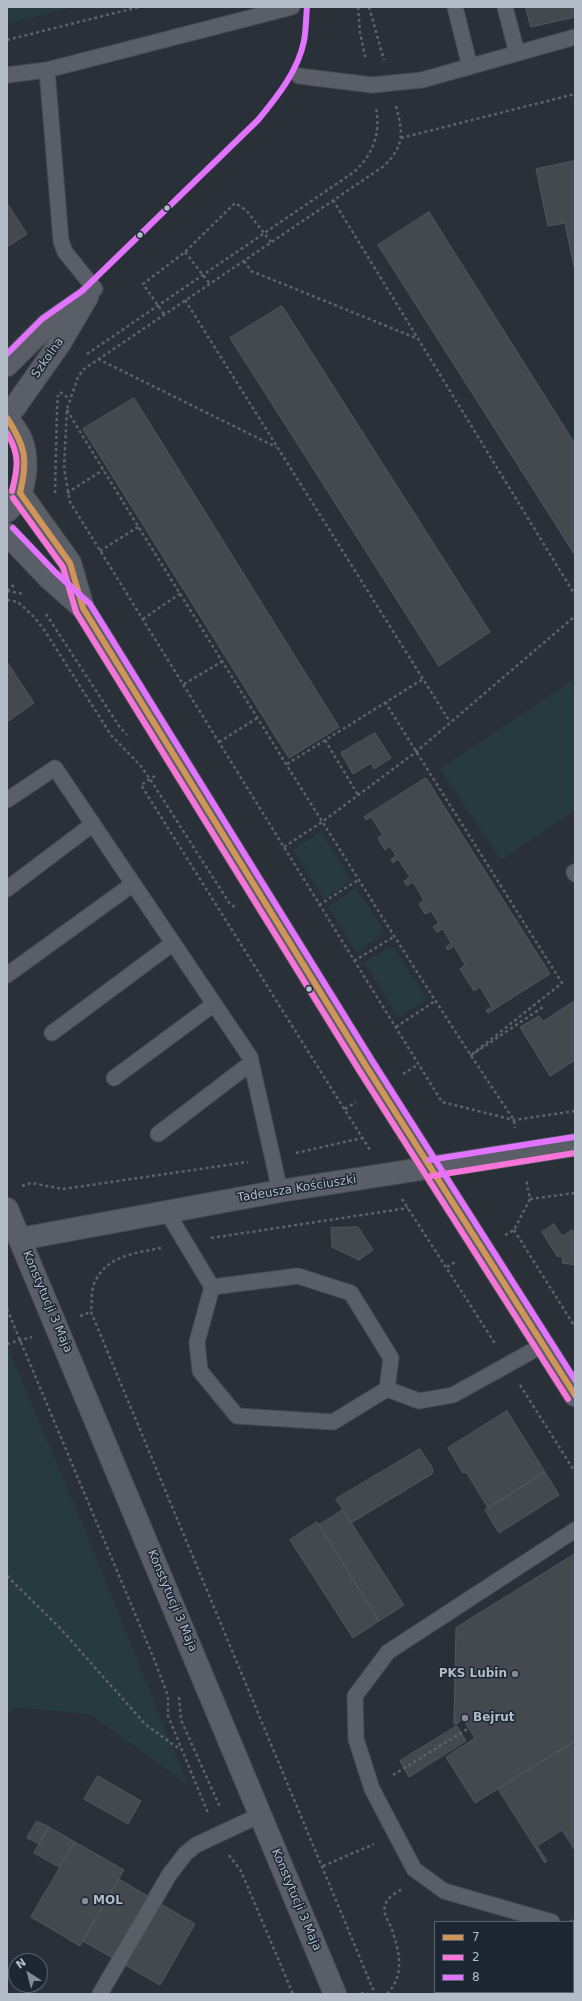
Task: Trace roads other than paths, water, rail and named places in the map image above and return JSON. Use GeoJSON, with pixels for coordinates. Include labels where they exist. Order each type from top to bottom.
{"type":"FeatureCollection","features":[{"type":"Feature","properties":{"kind":"street","name":"Szkolna"},"geometry":{"type":"LineString","coordinates":[[7,365],[47,325],[91,293]]}},
{"type":"Feature","properties":{"kind":"street","name":"Szkolna"},"geometry":{"type":"LineString","coordinates":[[7,418],[60,343],[91,293]]}},
{"type":"Feature","properties":{"kind":"street"},"geometry":{"type":"LineString","coordinates":[[7,418],[22,440],[27,467],[20,493],[7,511]]}},
{"type":"Feature","properties":{"kind":"street"},"geometry":{"type":"LineString","coordinates":[[20,493],[70,563],[83,608],[430,1168],[575,1395]]}},
{"type":"Feature","properties":{"kind":"street"},"geometry":{"type":"LineString","coordinates":[[7,534],[49,578],[83,608]]}},
{"type":"Feature","properties":{"kind":"street","name":"Tadeusza Kościuszki"},"geometry":{"type":"LineString","coordinates":[[20,1238],[280,1191],[575,1145]]}},
{"type":"Feature","properties":{"kind":"street","name":"Konstytucji 3 Maja"},"geometry":{"type":"LineString","coordinates":[[7,1209],[335,1994]]}},
{"type":"Feature","properties":{"kind":"lane"},"geometry":{"type":"LineString","coordinates":[[7,75],[47,70],[292,7]]}},
{"type":"Feature","properties":{"kind":"lane"},"geometry":{"type":"LineString","coordinates":[[455,7],[470,67]]}},
{"type":"Feature","properties":{"kind":"lane"},"geometry":{"type":"LineString","coordinates":[[506,7],[517,53]]}},
{"type":"Feature","properties":{"kind":"lane"},"geometry":{"type":"LineString","coordinates":[[299,76],[372,85],[422,80],[575,36]]}},
{"type":"Feature","properties":{"kind":"lane"},"geometry":{"type":"LineString","coordinates":[[47,70],[61,241],[65,252],[91,293]]}},
{"type":"Feature","properties":{"kind":"lane"},"geometry":{"type":"LineString","coordinates":[[7,800],[55,768],[250,1057],[280,1191]]}},
{"type":"Feature","properties":{"kind":"lane"},"geometry":{"type":"LineString","coordinates":[[7,888],[93,824]]}},
{"type":"Feature","properties":{"kind":"lane"},"geometry":{"type":"LineString","coordinates":[[7,975],[133,884]]}},
{"type":"Feature","properties":{"kind":"lane"},"geometry":{"type":"LineString","coordinates":[[52,1033],[173,943]]}},
{"type":"Feature","properties":{"kind":"lane"},"geometry":{"type":"LineString","coordinates":[[114,1078],[214,1004]]}},
{"type":"Feature","properties":{"kind":"lane"},"geometry":{"type":"LineString","coordinates":[[158,1134],[251,1063]]}},
{"type":"Feature","properties":{"kind":"lane"},"geometry":{"type":"LineString","coordinates":[[167,1212],[212,1287],[197,1342],[200,1371],[237,1416],[333,1422],[387,1389]]}},
{"type":"Feature","properties":{"kind":"lane"},"geometry":{"type":"LineString","coordinates":[[212,1287],[298,1276],[351,1293],[391,1358],[387,1389]]}},
{"type":"Feature","properties":{"kind":"lane"},"geometry":{"type":"LineString","coordinates":[[387,1389],[419,1401],[453,1395],[543,1345]]}},
{"type":"Feature","properties":{"kind":"lane"},"geometry":{"type":"LineString","coordinates":[[549,1921],[444,1891],[414,1869],[372,1788],[356,1739],[355,1696],[388,1652],[575,1530]]}},
{"type":"Feature","properties":{"kind":"lane"},"geometry":{"type":"LineString","coordinates":[[100,1994],[169,1875],[186,1853],[196,1845],[260,1815]]}},
{"type":"Feature","properties":{"kind":"place","name":"PKS Lubin"},"geometry":{"type":"Point","coordinates":[515,1674]}},
{"type":"Feature","properties":{"kind":"place","name":"Bejrut"},"geometry":{"type":"Point","coordinates":[465,1718]}},
{"type":"Feature","properties":{"kind":"place","name":"MOL"},"geometry":{"type":"Point","coordinates":[85,1901]}}]}
